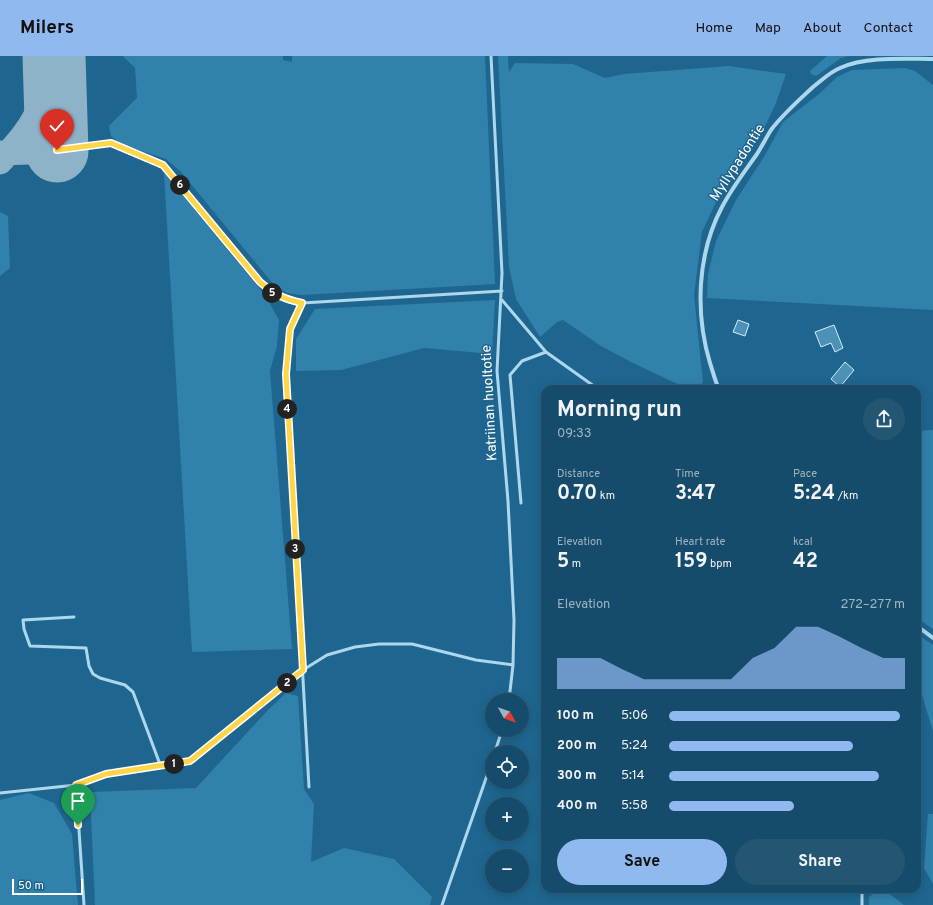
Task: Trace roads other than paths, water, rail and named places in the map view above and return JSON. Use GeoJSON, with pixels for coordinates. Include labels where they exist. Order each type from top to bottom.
{"type":"FeatureCollection","features":[{"type":"Feature","properties":{"kind":"street","name":"Myllypadontie"},"geometry":{"type":"LineString","coordinates":[[716,385],[707,353],[702,320],[701,286],[706,252],[721,208],[771,130],[796,102],[825,78],[842,67],[875,60],[933,59]]}},
{"type":"Feature","properties":{"kind":"street"},"geometry":{"type":"LineString","coordinates":[[921,629],[933,638]]}},
{"type":"Feature","properties":{"kind":"lane","name":"Katriinan huoltotie"},"geometry":{"type":"LineString","coordinates":[[491,56],[502,291],[497,371],[509,517],[514,620],[513,665],[510,693]]}},
{"type":"Feature","properties":{"kind":"lane"},"geometry":{"type":"LineString","coordinates":[[57,150],[111,143],[163,165],[260,282],[271,292],[282,298],[302,303],[502,291]]}},
{"type":"Feature","properties":{"kind":"lane"},"geometry":{"type":"LineString","coordinates":[[502,300],[546,352],[592,385]]}},
{"type":"Feature","properties":{"kind":"lane"},"geometry":{"type":"LineString","coordinates":[[302,303],[290,329],[286,374],[309,787]]}},
{"type":"Feature","properties":{"kind":"lane"},"geometry":{"type":"LineString","coordinates":[[521,503],[510,375],[522,361],[546,352]]}},
{"type":"Feature","properties":{"kind":"lane"},"geometry":{"type":"LineString","coordinates":[[74,617],[23,620],[24,629],[30,646],[86,648],[89,666],[93,674],[100,678],[125,685],[133,692],[161,766]]}},
{"type":"Feature","properties":{"kind":"lane"},"geometry":{"type":"LineString","coordinates":[[0,793],[76,785],[106,774],[190,761],[303,670],[327,655],[355,647],[379,644],[412,644],[476,660],[513,665]]}},
{"type":"Feature","properties":{"kind":"lane"},"geometry":{"type":"LineString","coordinates":[[442,905],[485,781]]}},
{"type":"Feature","properties":{"kind":"lane"},"geometry":{"type":"LineString","coordinates":[[76,785],[84,905]]}},
{"type":"Feature","properties":{"kind":"lane"},"geometry":{"type":"LineString","coordinates":[[862,893],[862,905]]}}]}
